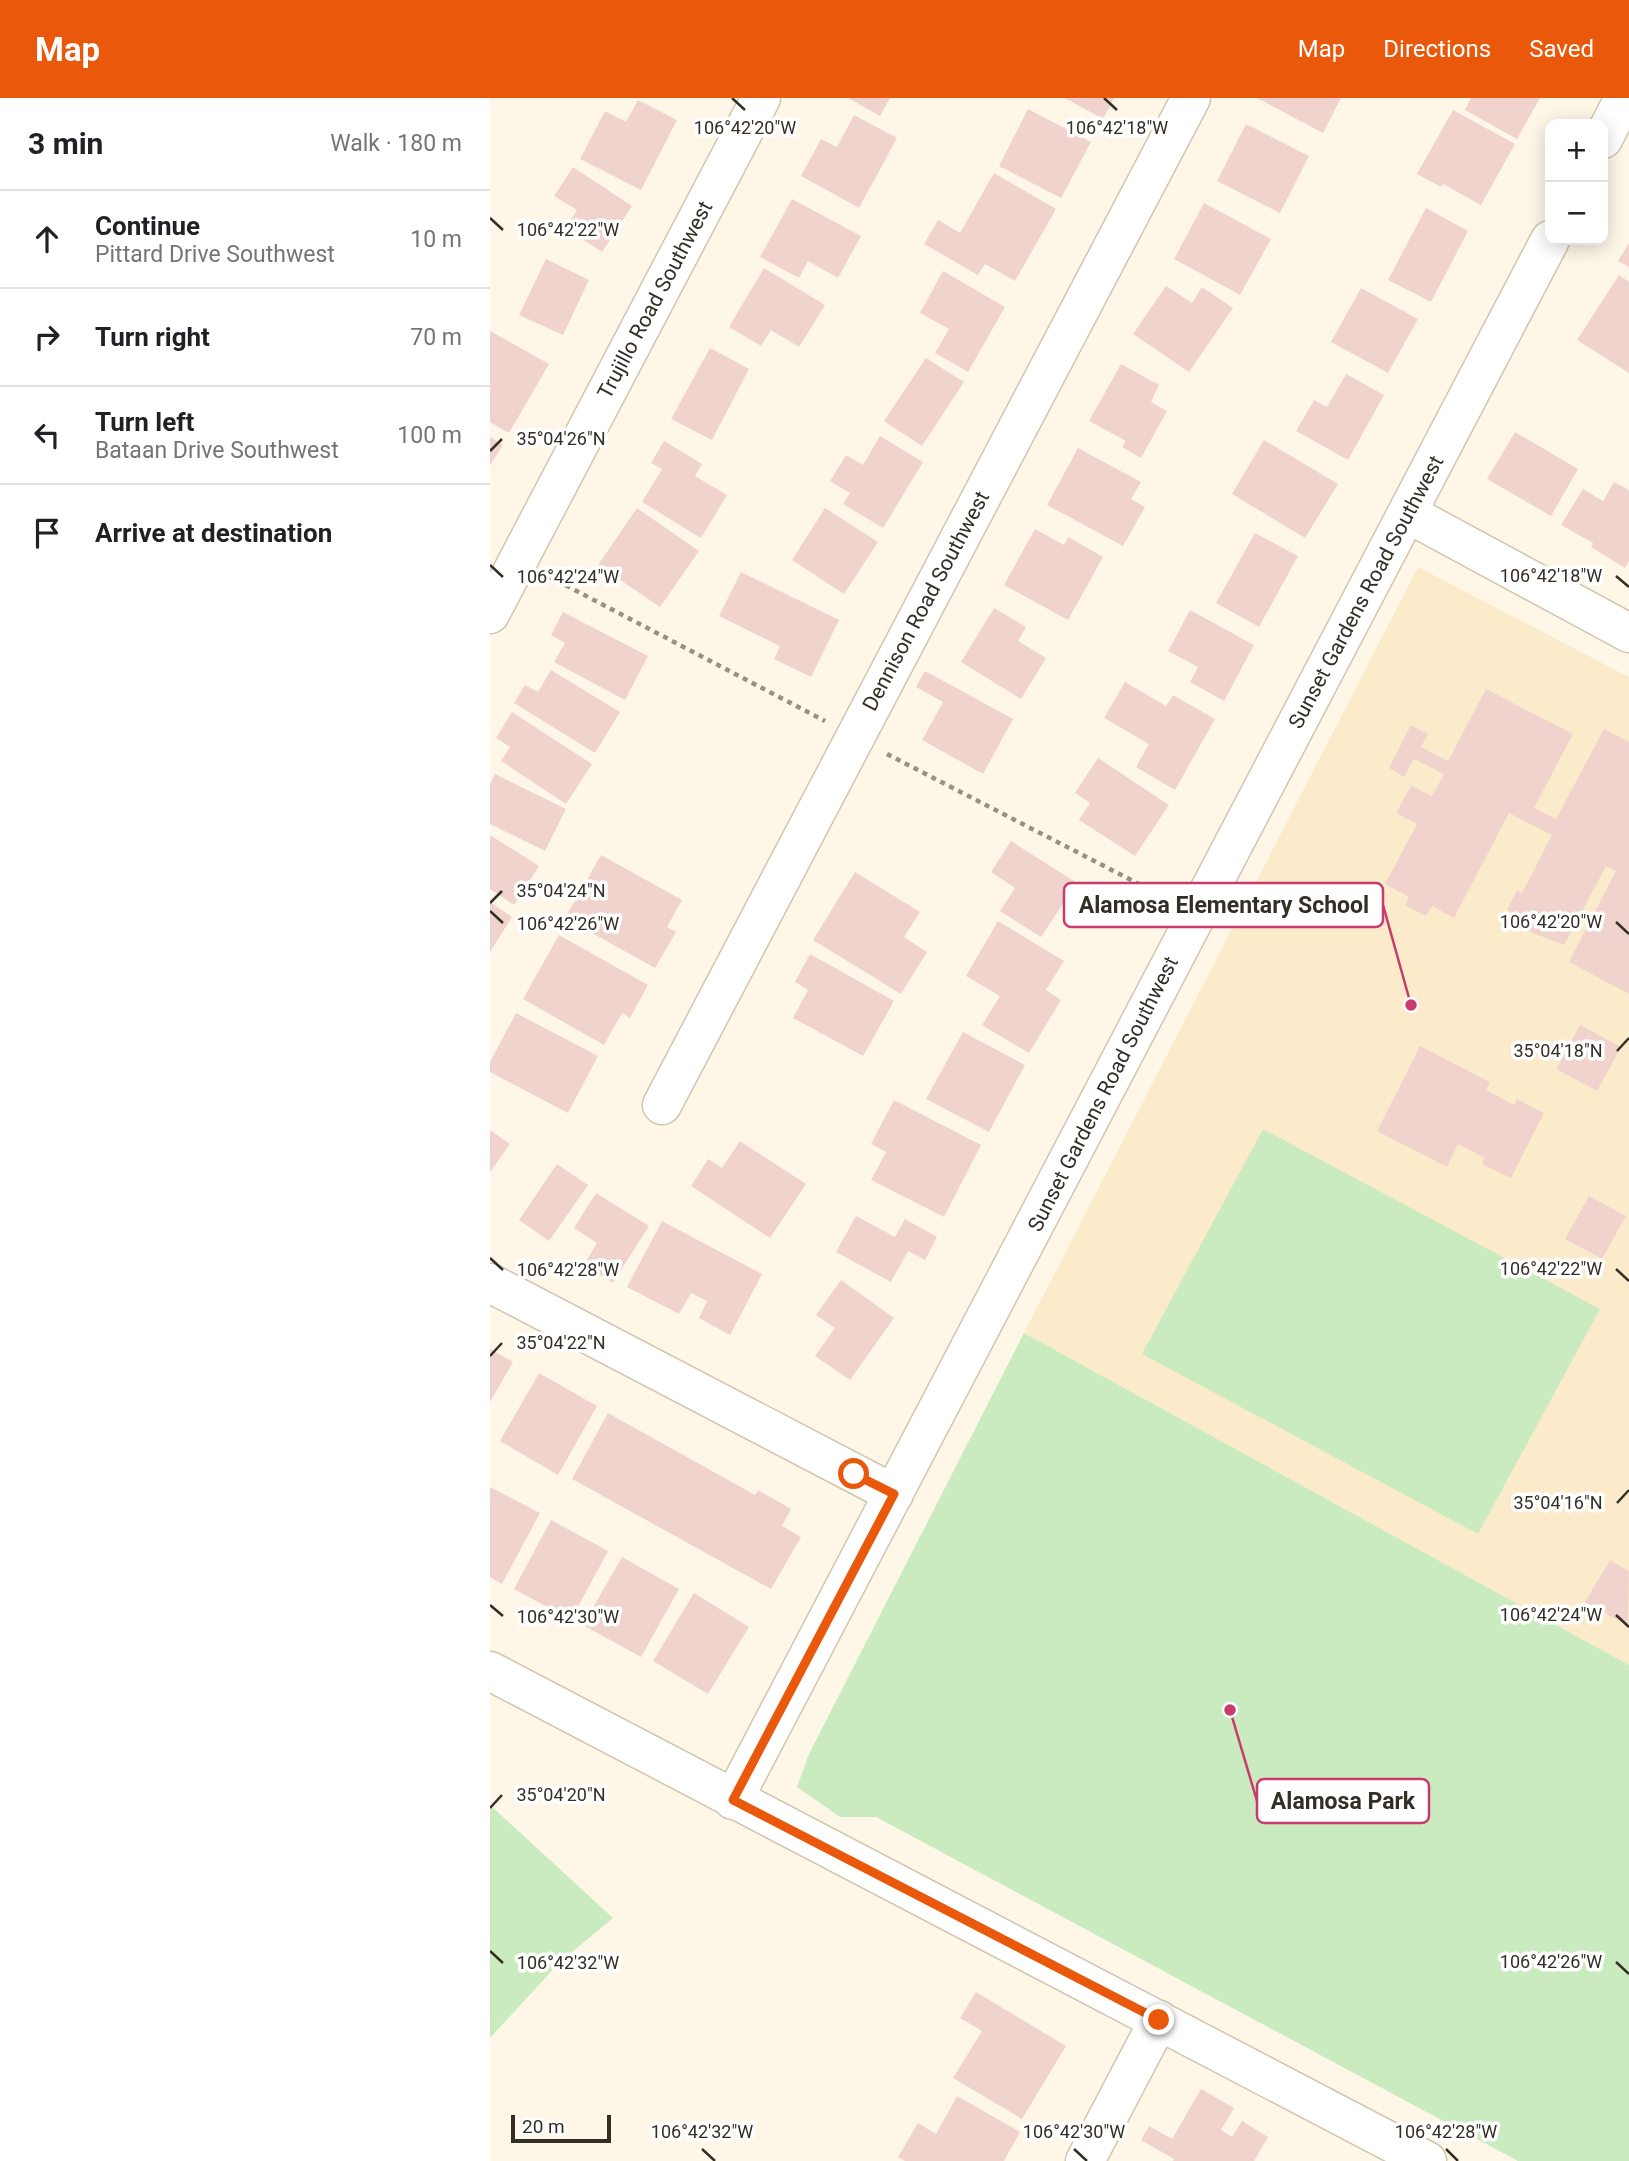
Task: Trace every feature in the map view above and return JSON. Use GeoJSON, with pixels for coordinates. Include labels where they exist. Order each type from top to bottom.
{"type":"FeatureCollection","features":[{"type":"Feature","properties":{"kind":"street","name":"Trujillo Road Southwest"},"geometry":{"type":"LineString","coordinates":[[490,614],[761,98]]}},
{"type":"Feature","properties":{"kind":"street","name":"Dennison Road Southwest"},"geometry":{"type":"LineString","coordinates":[[662,1105],[1192,98]]}},
{"type":"Feature","properties":{"kind":"street"},"geometry":{"type":"LineString","coordinates":[[1608,129],[1624,98]]}},
{"type":"Feature","properties":{"kind":"street","name":"Sunset Gardens Road Southwest"},"geometry":{"type":"LineString","coordinates":[[733,1800],[1547,245]]}},
{"type":"Feature","properties":{"kind":"street"},"geometry":{"type":"LineString","coordinates":[[1407,513],[1629,633]]}},
{"type":"Feature","properties":{"kind":"street"},"geometry":{"type":"LineString","coordinates":[[490,1283],[894,1494]]}},
{"type":"Feature","properties":{"kind":"street"},"geometry":{"type":"LineString","coordinates":[[490,1671],[1427,2161]]}},
{"type":"Feature","properties":{"kind":"street"},"geometry":{"type":"LineString","coordinates":[[1086,2161],[1159,2020]]}},
{"type":"Feature","properties":{"kind":"path"},"geometry":{"type":"LineString","coordinates":[[546,576],[826,722]]}},
{"type":"Feature","properties":{"kind":"path"},"geometry":{"type":"LineString","coordinates":[[880,750],[1170,900]]}},
{"type":"Feature","properties":{"kind":"shaded area"},"geometry":{"type":"Polygon","coordinates":[[[1418,567],[1629,677],[1629,1665],[1024,1333],[1418,567]]]}},
{"type":"Feature","properties":{"kind":"green space"},"geometry":{"type":"Polygon","coordinates":[[[1263,1129],[1600,1309],[1478,1534],[1142,1354],[1263,1129]]]}},
{"type":"Feature","properties":{"kind":"green space"},"geometry":{"type":"Polygon","coordinates":[[[1024,1333],[1629,1665],[1629,2161],[1518,2161],[876,1817],[840,1817],[797,1787],[809,1754],[1024,1333]]]}},
{"type":"Feature","properties":{"kind":"green space"},"geometry":{"type":"Polygon","coordinates":[[[490,1805],[613,1918],[559,1963],[490,2038],[490,1805]]]}},
{"type":"Feature","properties":{"kind":"building"},"geometry":{"type":"Polygon","coordinates":[[[848,98],[890,98],[880,116],[848,98]]]}},
{"type":"Feature","properties":{"kind":"building"},"geometry":{"type":"Polygon","coordinates":[[[1065,98],[1114,98],[1103,119],[1065,98]]]}},
{"type":"Feature","properties":{"kind":"building"},"geometry":{"type":"Polygon","coordinates":[[[1257,98],[1341,98],[1323,133],[1257,98]]]}},
{"type":"Feature","properties":{"kind":"building"},"geometry":{"type":"Polygon","coordinates":[[[1471,98],[1540,98],[1517,139],[1465,110],[1471,98]]]}},
{"type":"Feature","properties":{"kind":"building"},"geometry":{"type":"Polygon","coordinates":[[[638,100],[677,120],[641,190],[580,159],[605,111],[626,122],[638,100]]]}},
{"type":"Feature","properties":{"kind":"building"},"geometry":{"type":"Polygon","coordinates":[[[1028,109],[1091,142],[1061,198],[999,166],[1028,109]]]}},
{"type":"Feature","properties":{"kind":"building"},"geometry":{"type":"Polygon","coordinates":[[[1453,110],[1515,144],[1481,205],[1443,184],[1441,187],[1417,174],[1453,110]]]}},
{"type":"Feature","properties":{"kind":"building"},"geometry":{"type":"Polygon","coordinates":[[[854,115],[897,138],[859,208],[801,176],[821,139],[837,147],[854,115]]]}},
{"type":"Feature","properties":{"kind":"building"},"geometry":{"type":"Polygon","coordinates":[[[1246,124],[1309,156],[1280,213],[1217,181],[1246,124]]]}},
{"type":"Feature","properties":{"kind":"building"},"geometry":{"type":"Polygon","coordinates":[[[573,167],[632,206],[602,252],[565,228],[577,210],[554,196],[573,167]]]}},
{"type":"Feature","properties":{"kind":"building"},"geometry":{"type":"Polygon","coordinates":[[[994,173],[1056,209],[1015,281],[985,264],[978,275],[924,244],[938,220],[960,233],[994,173]]]}},
{"type":"Feature","properties":{"kind":"building"},"geometry":{"type":"Polygon","coordinates":[[[792,199],[861,236],[838,278],[808,261],[799,278],[760,257],[792,199]]]}},
{"type":"Feature","properties":{"kind":"building"},"geometry":{"type":"Polygon","coordinates":[[[1204,203],[1271,239],[1240,295],[1174,259],[1204,203]]]}},
{"type":"Feature","properties":{"kind":"building"},"geometry":{"type":"Polygon","coordinates":[[[1426,208],[1468,231],[1431,302],[1388,280],[1426,208]]]}},
{"type":"Feature","properties":{"kind":"building"},"geometry":{"type":"Polygon","coordinates":[[[1629,243],[1629,267],[1618,261],[1629,243]]]}},
{"type":"Feature","properties":{"kind":"building"},"geometry":{"type":"Polygon","coordinates":[[[546,259],[589,280],[563,335],[519,315],[546,259]]]}},
{"type":"Feature","properties":{"kind":"building"},"geometry":{"type":"Polygon","coordinates":[[[764,268],[825,305],[799,347],[771,330],[761,346],[729,327],[764,268]]]}},
{"type":"Feature","properties":{"kind":"building"},"geometry":{"type":"Polygon","coordinates":[[[943,271],[1005,307],[968,372],[935,353],[949,329],[920,313],[943,271]]]}},
{"type":"Feature","properties":{"kind":"building"},"geometry":{"type":"Polygon","coordinates":[[[1619,275],[1629,282],[1629,373],[1577,340],[1619,275]]]}},
{"type":"Feature","properties":{"kind":"building"},"geometry":{"type":"Polygon","coordinates":[[[1166,286],[1192,303],[1202,287],[1233,308],[1189,372],[1133,334],[1166,286]]]}},
{"type":"Feature","properties":{"kind":"building"},"geometry":{"type":"Polygon","coordinates":[[[1361,288],[1418,319],[1388,373],[1331,342],[1361,288]]]}},
{"type":"Feature","properties":{"kind":"building"},"geometry":{"type":"Polygon","coordinates":[[[490,331],[549,364],[509,433],[490,422],[490,331]]]}},
{"type":"Feature","properties":{"kind":"building"},"geometry":{"type":"Polygon","coordinates":[[[710,348],[749,369],[712,440],[671,419],[710,348]]]}},
{"type":"Feature","properties":{"kind":"building"},"geometry":{"type":"Polygon","coordinates":[[[926,358],[964,382],[922,446],[884,421],[926,358]]]}},
{"type":"Feature","properties":{"kind":"building"},"geometry":{"type":"Polygon","coordinates":[[[1121,364],[1159,385],[1151,402],[1167,411],[1141,458],[1122,447],[1126,441],[1089,421],[1121,364]]]}},
{"type":"Feature","properties":{"kind":"building"},"geometry":{"type":"Polygon","coordinates":[[[1346,374],[1384,395],[1348,460],[1296,431],[1314,400],[1327,407],[1346,374]]]}},
{"type":"Feature","properties":{"kind":"building"},"geometry":{"type":"Polygon","coordinates":[[[1515,432],[1578,469],[1551,516],[1487,479],[1515,432]]]}},
{"type":"Feature","properties":{"kind":"building"},"geometry":{"type":"Polygon","coordinates":[[[880,436],[923,462],[883,528],[843,504],[850,493],[830,481],[846,455],[863,465],[880,436]]]}},
{"type":"Feature","properties":{"kind":"building"},"geometry":{"type":"Polygon","coordinates":[[[490,437],[503,445],[490,465],[490,437]]]}},
{"type":"Feature","properties":{"kind":"building"},"geometry":{"type":"Polygon","coordinates":[[[1264,440],[1338,484],[1305,538],[1232,494],[1264,440]]]}},
{"type":"Feature","properties":{"kind":"building"},"geometry":{"type":"Polygon","coordinates":[[[664,441],[702,464],[695,476],[727,495],[701,538],[642,502],[662,469],[651,463],[664,441]]]}},
{"type":"Feature","properties":{"kind":"building"},"geometry":{"type":"Polygon","coordinates":[[[1078,448],[1141,482],[1131,499],[1145,507],[1123,546],[1047,505],[1078,448]]]}},
{"type":"Feature","properties":{"kind":"building"},"geometry":{"type":"Polygon","coordinates":[[[1614,482],[1629,490],[1629,561],[1625,568],[1591,547],[1593,543],[1561,525],[1583,489],[1603,501],[1614,482]]]}},
{"type":"Feature","properties":{"kind":"building"},"geometry":{"type":"Polygon","coordinates":[[[637,508],[699,551],[660,607],[598,565],[637,508]]]}},
{"type":"Feature","properties":{"kind":"building"},"geometry":{"type":"Polygon","coordinates":[[[825,508],[878,542],[844,594],[792,560],[825,508]]]}},
{"type":"Feature","properties":{"kind":"building"},"geometry":{"type":"Polygon","coordinates":[[[1035,529],[1064,545],[1068,537],[1103,557],[1068,620],[1004,585],[1035,529]]]}},
{"type":"Feature","properties":{"kind":"building"},"geometry":{"type":"Polygon","coordinates":[[[1255,533],[1298,556],[1259,627],[1216,603],[1255,533]]]}},
{"type":"Feature","properties":{"kind":"building"},"geometry":{"type":"Polygon","coordinates":[[[741,572],[839,620],[811,677],[774,659],[780,646],[719,616],[741,572]]]}},
{"type":"Feature","properties":{"kind":"building"},"geometry":{"type":"Polygon","coordinates":[[[994,608],[1026,627],[1018,641],[1046,658],[1021,699],[961,662],[994,608]]]}},
{"type":"Feature","properties":{"kind":"building"},"geometry":{"type":"Polygon","coordinates":[[[1190,610],[1254,645],[1224,701],[1190,682],[1198,667],[1168,651],[1190,610]]]}},
{"type":"Feature","properties":{"kind":"building"},"geometry":{"type":"Polygon","coordinates":[[[563,612],[648,656],[625,700],[554,662],[565,643],[551,635],[563,612]]]}},
{"type":"Feature","properties":{"kind":"building"},"geometry":{"type":"Polygon","coordinates":[[[551,670],[620,712],[595,753],[514,703],[525,685],[538,692],[551,670]]]}},
{"type":"Feature","properties":{"kind":"building"},"geometry":{"type":"Polygon","coordinates":[[[925,671],[1013,719],[983,774],[922,740],[943,702],[916,687],[925,671]]]}},
{"type":"Feature","properties":{"kind":"building"},"geometry":{"type":"Polygon","coordinates":[[[1125,682],[1166,706],[1173,695],[1215,719],[1175,790],[1136,767],[1149,744],[1104,718],[1125,682]]]}},
{"type":"Feature","properties":{"kind":"building"},"geometry":{"type":"Polygon","coordinates":[[[1486,689],[1573,734],[1534,808],[1556,819],[1604,729],[1629,742],[1629,994],[1569,962],[1616,871],[1606,866],[1564,945],[1523,929],[1527,923],[1507,910],[1517,890],[1522,893],[1552,835],[1509,813],[1454,918],[1432,906],[1426,916],[1405,905],[1409,897],[1385,884],[1417,824],[1396,813],[1411,786],[1432,796],[1444,774],[1414,759],[1404,777],[1389,768],[1411,725],[1428,734],[1421,747],[1448,761],[1486,689]]]}},
{"type":"Feature","properties":{"kind":"building"},"geometry":{"type":"Polygon","coordinates":[[[512,712],[592,764],[566,804],[501,761],[510,747],[496,738],[512,712]]]}},
{"type":"Feature","properties":{"kind":"building"},"geometry":{"type":"Polygon","coordinates":[[[1098,758],[1169,805],[1135,856],[1079,820],[1090,803],[1075,793],[1098,758]]]}},
{"type":"Feature","properties":{"kind":"building"},"geometry":{"type":"Polygon","coordinates":[[[495,774],[566,809],[545,851],[490,824],[490,784],[495,774]]]}},
{"type":"Feature","properties":{"kind":"building"},"geometry":{"type":"Polygon","coordinates":[[[490,835],[539,866],[514,905],[490,889],[490,835]]]}},
{"type":"Feature","properties":{"kind":"building"},"geometry":{"type":"Polygon","coordinates":[[[1011,841],[1077,883],[1041,937],[1000,911],[1015,888],[991,872],[1011,841]]]}},
{"type":"Feature","properties":{"kind":"building"},"geometry":{"type":"Polygon","coordinates":[[[601,855],[682,900],[667,927],[676,932],[655,968],[565,918],[601,855]]]}},
{"type":"Feature","properties":{"kind":"building"},"geometry":{"type":"Polygon","coordinates":[[[855,872],[920,912],[904,937],[927,952],[901,994],[813,940],[855,872]]]}},
{"type":"Feature","properties":{"kind":"building"},"geometry":{"type":"Polygon","coordinates":[[[490,902],[512,917],[490,952],[490,902]]]}},
{"type":"Feature","properties":{"kind":"building"},"geometry":{"type":"Polygon","coordinates":[[[998,921],[1064,961],[1046,990],[1061,1000],[1029,1053],[982,1025],[1000,996],[966,976],[998,921]]]}},
{"type":"Feature","properties":{"kind":"building"},"geometry":{"type":"Polygon","coordinates":[[[559,935],[648,985],[630,1018],[622,1013],[604,1045],[523,999],[559,935]]]}},
{"type":"Feature","properties":{"kind":"building"},"geometry":{"type":"Polygon","coordinates":[[[810,954],[894,1001],[863,1056],[793,1018],[808,990],[795,982],[810,954]]]}},
{"type":"Feature","properties":{"kind":"building"},"geometry":{"type":"Polygon","coordinates":[[[516,1013],[598,1056],[568,1113],[490,1072],[490,1062],[516,1013]]]}},
{"type":"Feature","properties":{"kind":"building"},"geometry":{"type":"Polygon","coordinates":[[[1580,1025],[1621,1047],[1597,1091],[1556,1069],[1580,1025]]]}},
{"type":"Feature","properties":{"kind":"building"},"geometry":{"type":"Polygon","coordinates":[[[963,1032],[1025,1065],[989,1132],[926,1099],[963,1032]]]}},
{"type":"Feature","properties":{"kind":"building"},"geometry":{"type":"Polygon","coordinates":[[[1420,1046],[1490,1082],[1486,1090],[1514,1105],[1517,1099],[1544,1113],[1511,1178],[1482,1164],[1485,1158],[1458,1144],[1447,1167],[1377,1131],[1420,1046]]]}},
{"type":"Feature","properties":{"kind":"building"},"geometry":{"type":"Polygon","coordinates":[[[894,1100],[981,1145],[944,1217],[871,1180],[886,1152],[871,1144],[894,1100]]]}},
{"type":"Feature","properties":{"kind":"building"},"geometry":{"type":"Polygon","coordinates":[[[490,1130],[510,1144],[490,1172],[490,1130]]]}},
{"type":"Feature","properties":{"kind":"building"},"geometry":{"type":"Polygon","coordinates":[[[740,1141],[806,1184],[770,1238],[691,1186],[708,1159],[722,1168],[740,1141]]]}},
{"type":"Feature","properties":{"kind":"building"},"geometry":{"type":"Polygon","coordinates":[[[557,1164],[588,1185],[549,1241],[519,1220],[557,1164]]]}},
{"type":"Feature","properties":{"kind":"building"},"geometry":{"type":"Polygon","coordinates":[[[596,1193],[649,1226],[613,1283],[584,1265],[597,1243],[574,1228],[596,1193]]]}},
{"type":"Feature","properties":{"kind":"building"},"geometry":{"type":"Polygon","coordinates":[[[1589,1196],[1626,1216],[1602,1259],[1565,1239],[1589,1196]]]}},
{"type":"Feature","properties":{"kind":"building"},"geometry":{"type":"Polygon","coordinates":[[[856,1216],[895,1237],[905,1219],[937,1237],[925,1260],[908,1251],[891,1282],[836,1252],[856,1216]]]}},
{"type":"Feature","properties":{"kind":"building"},"geometry":{"type":"Polygon","coordinates":[[[662,1221],[762,1274],[730,1335],[699,1318],[707,1301],[691,1293],[679,1314],[627,1287],[662,1221]]]}},
{"type":"Feature","properties":{"kind":"building"},"geometry":{"type":"Polygon","coordinates":[[[841,1280],[894,1318],[850,1380],[815,1356],[835,1328],[816,1315],[841,1280]]]}},
{"type":"Feature","properties":{"kind":"building"},"geometry":{"type":"Polygon","coordinates":[[[490,1349],[513,1362],[490,1402],[490,1349]]]}},
{"type":"Feature","properties":{"kind":"building"},"geometry":{"type":"Polygon","coordinates":[[[539,1373],[597,1406],[558,1475],[500,1441],[539,1373]]]}},
{"type":"Feature","properties":{"kind":"building"},"geometry":{"type":"Polygon","coordinates":[[[608,1413],[755,1495],[758,1490],[791,1509],[782,1526],[801,1537],[771,1589],[572,1479],[608,1413]]]}},
{"type":"Feature","properties":{"kind":"building"},"geometry":{"type":"Polygon","coordinates":[[[490,1487],[540,1513],[502,1584],[490,1577],[490,1487]]]}},
{"type":"Feature","properties":{"kind":"building"},"geometry":{"type":"Polygon","coordinates":[[[551,1520],[608,1551],[571,1620],[514,1589],[551,1520]]]}},
{"type":"Feature","properties":{"kind":"building"},"geometry":{"type":"Polygon","coordinates":[[[622,1557],[679,1589],[641,1657],[583,1625],[622,1557]]]}},
{"type":"Feature","properties":{"kind":"building"},"geometry":{"type":"Polygon","coordinates":[[[1610,1560],[1629,1571],[1628,1626],[1585,1602],[1610,1560]]]}},
{"type":"Feature","properties":{"kind":"building"},"geometry":{"type":"Polygon","coordinates":[[[694,1593],[749,1627],[708,1694],[653,1661],[694,1593]]]}},
{"type":"Feature","properties":{"kind":"building"},"geometry":{"type":"Polygon","coordinates":[[[976,1992],[1066,2046],[1022,2119],[953,2078],[982,2031],[960,2018],[976,1992]]]}},
{"type":"Feature","properties":{"kind":"building"},"geometry":{"type":"Polygon","coordinates":[[[1201,2089],[1234,2108],[1221,2130],[1232,2137],[1242,2121],[1268,2137],[1254,2161],[1173,2161],[1174,2159],[1141,2140],[1149,2126],[1172,2139],[1201,2089]]]}},
{"type":"Feature","properties":{"kind":"building"},"geometry":{"type":"Polygon","coordinates":[[[957,2096],[1020,2132],[1004,2161],[905,2161],[898,2157],[918,2123],[936,2134],[957,2096]]]}},
{"type":"Feature","properties":{"kind":"place","name":"Alamosa Elementary School"},"geometry":{"type":"Point","coordinates":[1411,1005]}},
{"type":"Feature","properties":{"kind":"place","name":"Alamosa Park"},"geometry":{"type":"Point","coordinates":[1230,1710]}},
{"type":"Feature","properties":{"kind":"route"},"geometry":{"type":"LineString","coordinates":[[854,1474],[894,1494],[733,1800],[1159,2020]]}}]}
